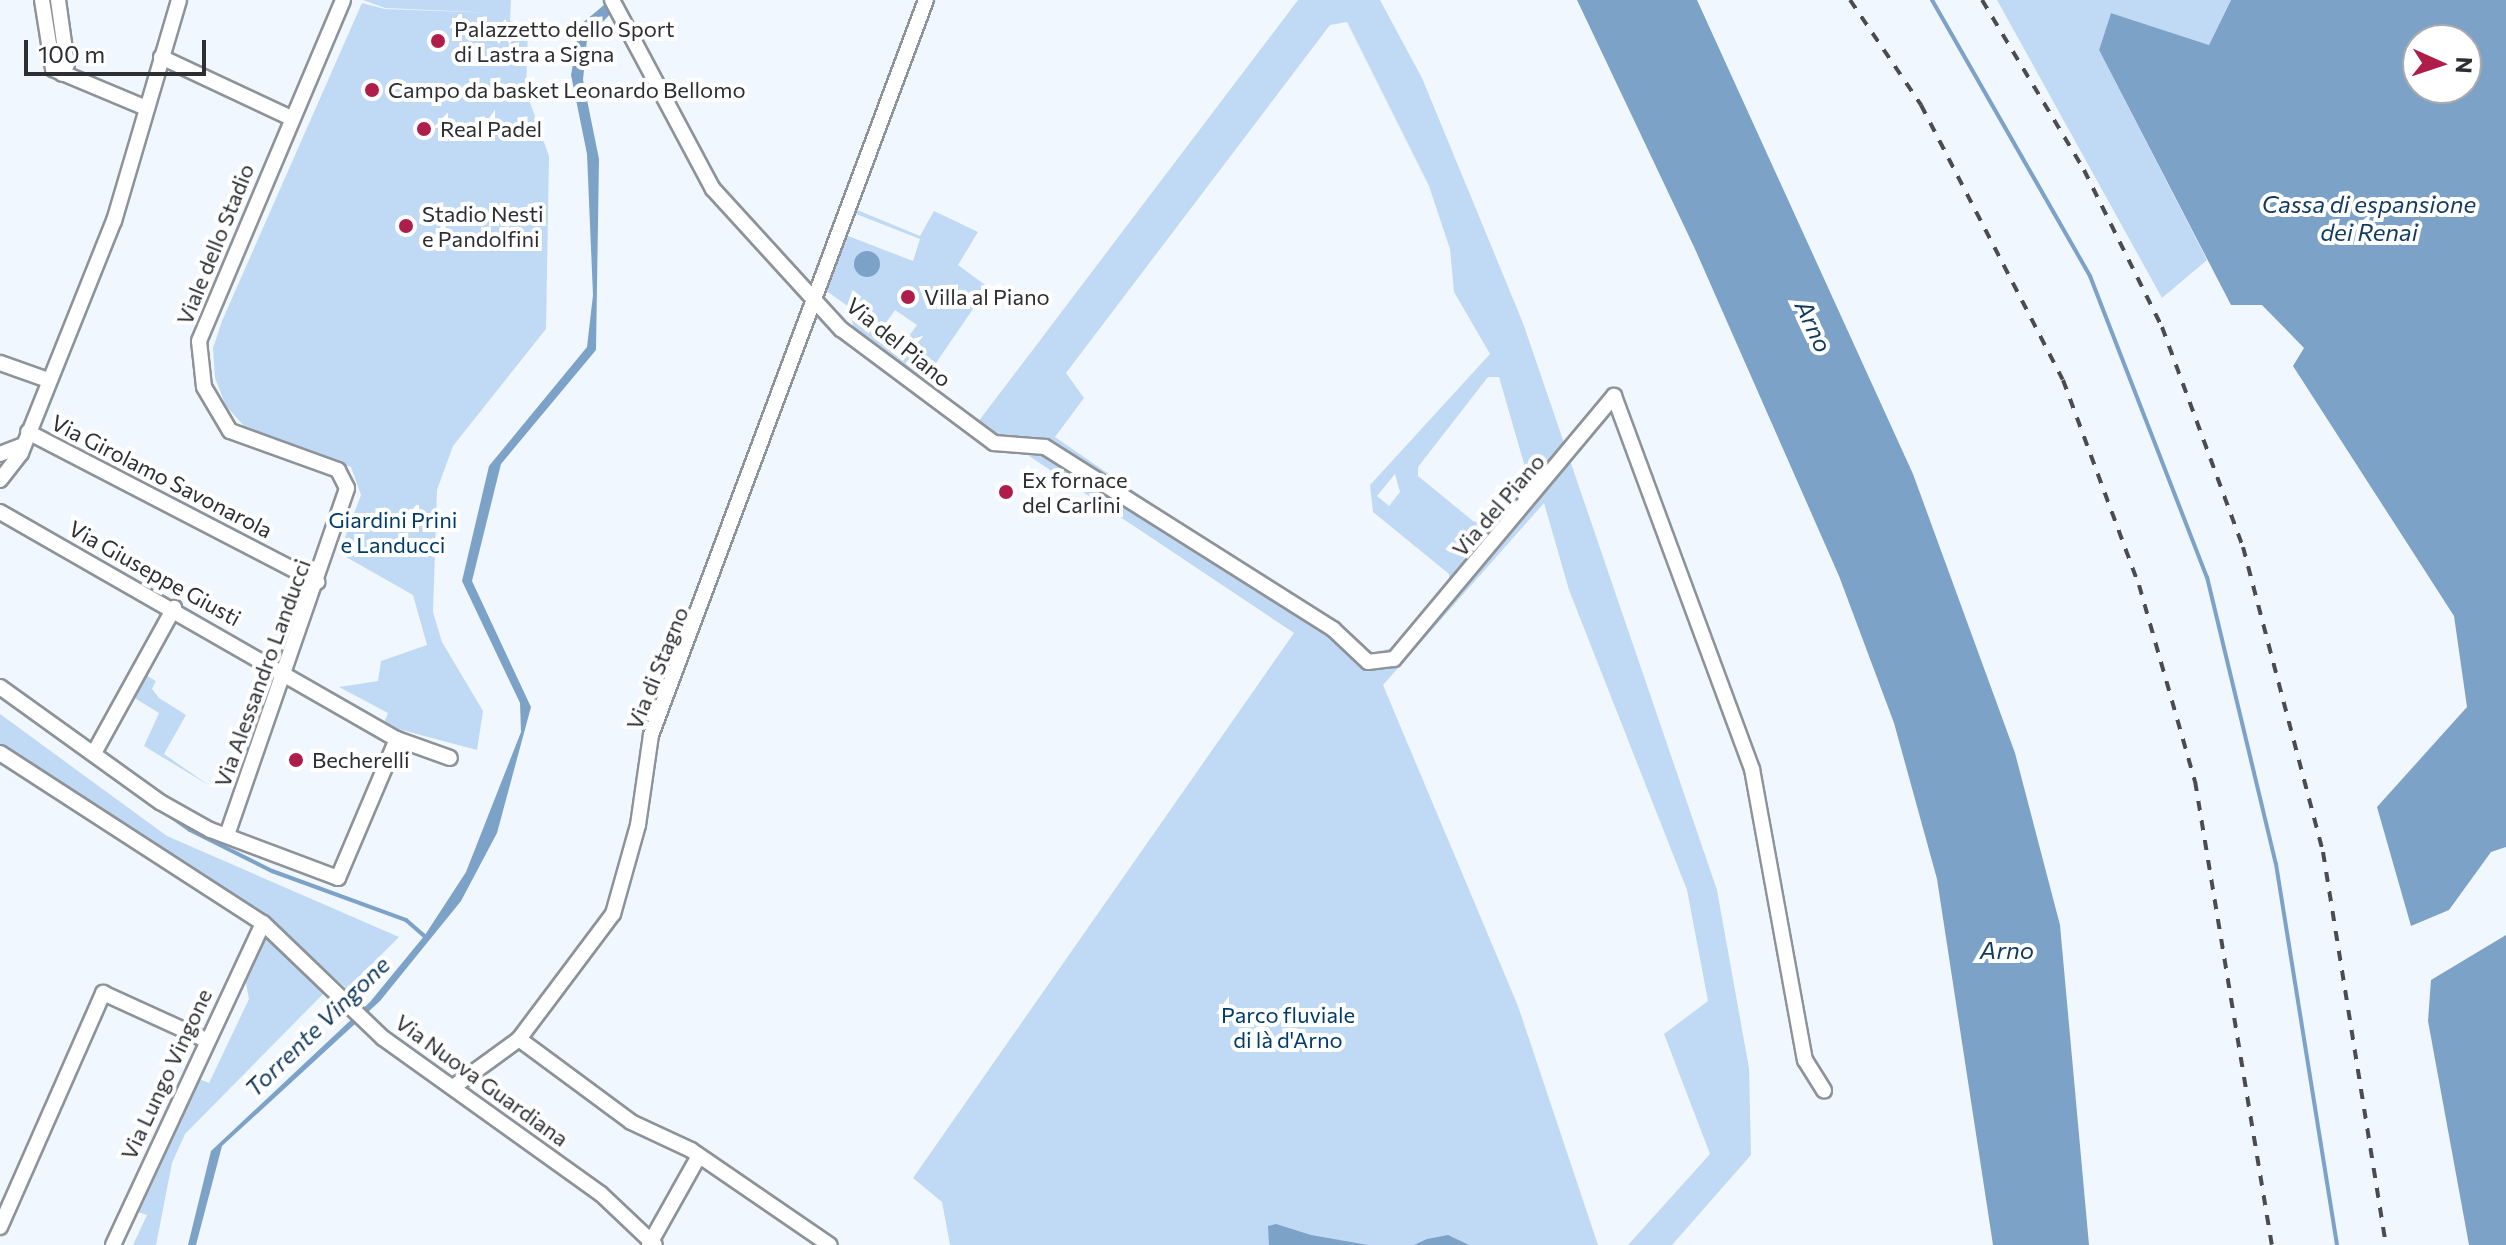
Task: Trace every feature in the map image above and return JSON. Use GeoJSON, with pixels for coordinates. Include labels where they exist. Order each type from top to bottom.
{"type":"FeatureCollection","features":[{"type":"Feature","properties":{"kind":"street"},"geometry":{"type":"LineString","coordinates":[[42,0],[57,72]]}},
{"type":"Feature","properties":{"kind":"street"},"geometry":{"type":"LineString","coordinates":[[57,72],[67,64],[58,0]]}},
{"type":"Feature","properties":{"kind":"street"},"geometry":{"type":"LineString","coordinates":[[0,480],[27,436],[114,221],[144,107],[179,0]]}},
{"type":"Feature","properties":{"kind":"street","name":"Viale dello Stadio"},"geometry":{"type":"LineString","coordinates":[[338,526],[347,501],[338,470],[230,431],[214,413],[197,365],[199,341],[343,0]]}},
{"type":"Feature","properties":{"kind":"street","name":"Via del Piano"},"geometry":{"type":"LineString","coordinates":[[612,0],[632,27],[713,189],[841,329],[994,443],[1045,447],[1380,667],[1394,659],[1614,396],[1752,769],[1805,1060],[1824,1091]]}},
{"type":"Feature","properties":{"kind":"street","name":"Via del Piano"},"geometry":{"type":"LineString","coordinates":[[813,296],[926,0]]}},
{"type":"Feature","properties":{"kind":"street"},"geometry":{"type":"LineString","coordinates":[[161,57],[221,79],[291,118]]}},
{"type":"Feature","properties":{"kind":"street"},"geometry":{"type":"LineString","coordinates":[[57,72],[144,107]]}},
{"type":"Feature","properties":{"kind":"street","name":"Via di Stagno"},"geometry":{"type":"LineString","coordinates":[[456,1085],[519,1039],[613,914],[638,825],[651,735],[703,610],[813,296]]}},
{"type":"Feature","properties":{"kind":"street"},"geometry":{"type":"LineString","coordinates":[[0,363],[48,380]]}},
{"type":"Feature","properties":{"kind":"street"},"geometry":{"type":"LineString","coordinates":[[3,456],[27,436]]}},
{"type":"Feature","properties":{"kind":"street","name":"Via Girolamo Savonarola"},"geometry":{"type":"LineString","coordinates":[[27,436],[317,582]]}},
{"type":"Feature","properties":{"kind":"street","name":"Via Giuseppe Giusti"},"geometry":{"type":"LineString","coordinates":[[0,512],[288,671],[397,739],[450,758]]}},
{"type":"Feature","properties":{"kind":"street","name":"Via Alessandro Landucci"},"geometry":{"type":"LineString","coordinates":[[227,835],[338,526]]}},
{"type":"Feature","properties":{"kind":"street"},"geometry":{"type":"LineString","coordinates":[[94,753],[174,608]]}},
{"type":"Feature","properties":{"kind":"street"},"geometry":{"type":"LineString","coordinates":[[0,687],[160,802],[227,835],[338,878],[397,739]]}},
{"type":"Feature","properties":{"kind":"street","name":"Via Nuova Guardiana"},"geometry":{"type":"LineString","coordinates":[[0,753],[7,763],[263,923],[327,979],[383,1038],[456,1085],[652,1243]]}},
{"type":"Feature","properties":{"kind":"street","name":"Via Lungo Vingone"},"geometry":{"type":"LineString","coordinates":[[113,1245],[204,1039],[263,923]]}},
{"type":"Feature","properties":{"kind":"street"},"geometry":{"type":"LineString","coordinates":[[0,1227],[103,993],[204,1039]]}},
{"type":"Feature","properties":{"kind":"street"},"geometry":{"type":"LineString","coordinates":[[519,1039],[631,1122],[699,1156],[830,1245]]}},
{"type":"Feature","properties":{"kind":"street"},"geometry":{"type":"LineString","coordinates":[[652,1243],[675,1209],[699,1156]]}},
{"type":"Feature","properties":{"kind":"green space","name":"Stadio Nesti e Pandolfini"},"geometry":{"type":"Polygon","coordinates":[[[363,0],[511,0],[510,21],[528,29],[526,91],[549,156],[546,329],[453,446],[437,490],[433,612],[442,642],[483,711],[477,750],[383,725],[388,713],[339,687],[378,681],[381,661],[427,645],[413,595],[339,553],[361,495],[351,467],[252,435],[226,406],[215,378],[213,348],[222,321],[362,3],[385,9],[495,13],[385,8],[363,0]]]}},
{"type":"Feature","properties":{"kind":"green space","name":"Parco fluviale di là d'Arno"},"geometry":{"type":"Polygon","coordinates":[[[1298,0],[1380,0],[1422,78],[1523,323],[1717,890],[1749,1068],[1751,1155],[1672,1245],[1628,1245],[1710,1154],[1664,1034],[1708,1001],[1687,890],[1569,590],[1544,503],[1383,685],[1518,1006],[1598,1245],[950,1245],[942,1202],[913,1178],[1294,633],[978,422],[1298,0]],[[1347,22],[1330,25],[1066,373],[1084,398],[1055,437],[1369,653],[1393,648],[1449,585],[1449,574],[1373,512],[1370,485],[1490,354],[1454,292],[1450,249],[1429,186],[1347,22]],[[1488,377],[1418,467],[1418,476],[1473,521],[1492,527],[1521,494],[1527,474],[1499,377],[1488,377]],[[1395,474],[1377,496],[1389,506],[1400,492],[1395,474]]]}},
{"type":"Feature","properties":{"kind":"green space"},"geometry":{"type":"Polygon","coordinates":[[[1997,0],[2231,0],[2209,45],[2111,13],[2099,50],[2207,260],[2162,298],[1997,0]]]}},
{"type":"Feature","properties":{"kind":"green space","name":"Villa al Piano"},"geometry":{"type":"Polygon","coordinates":[[[850,207],[920,236],[934,211],[978,232],[958,265],[988,287],[923,382],[855,334],[849,307],[818,285],[850,207]],[[851,212],[843,234],[913,261],[920,239],[851,212]],[[895,310],[879,333],[900,348],[917,325],[895,310]]]}},
{"type":"Feature","properties":{"kind":"green space"},"geometry":{"type":"Polygon","coordinates":[[[146,675],[156,681],[152,689],[159,698],[186,715],[164,754],[210,786],[144,746],[159,713],[133,697],[146,675]]]}},
{"type":"Feature","properties":{"kind":"green space"},"geometry":{"type":"Polygon","coordinates":[[[0,714],[167,836],[399,937],[347,989],[280,930],[0,752],[0,714]]]}},
{"type":"Feature","properties":{"kind":"green space"},"geometry":{"type":"Polygon","coordinates":[[[266,936],[325,992],[185,1134],[172,1163],[156,1245],[133,1245],[147,1215],[138,1212],[197,1078],[209,1083],[249,999],[245,978],[266,936]]]}},
{"type":"Feature","properties":{"kind":"water"},"geometry":{"type":"Polygon","coordinates":[[[610,0],[623,0],[587,39],[583,80],[599,159],[596,350],[501,464],[472,581],[531,707],[497,833],[461,901],[380,1001],[222,1146],[196,1245],[188,1245],[211,1151],[370,1002],[425,935],[466,872],[521,732],[520,703],[462,581],[489,466],[587,347],[593,295],[587,154],[571,75],[580,25],[610,0]]]}},
{"type":"Feature","properties":{"kind":"water","name":"Arno"},"geometry":{"type":"Polygon","coordinates":[[[1577,0],[1697,0],[1913,474],[2015,753],[2060,925],[2089,1245],[1993,1245],[1937,879],[1894,723],[1839,576],[1695,249],[1577,0]]]}},
{"type":"Feature","properties":{"kind":"water","name":"Cassa di espansione dei Renai"},"geometry":{"type":"Polygon","coordinates":[[[2231,0],[2506,0],[2506,847],[2491,852],[2449,910],[2411,926],[2377,807],[2467,707],[2454,616],[2293,366],[2304,348],[2262,305],[2231,305],[2099,50],[2111,13],[2209,45],[2231,0]]]}},
{"type":"Feature","properties":{"kind":"water"},"geometry":{"type":"Polygon","coordinates":[[[867,251],[876,255],[880,264],[876,273],[867,277],[858,273],[854,264],[858,255],[867,251]]]}},
{"type":"Feature","properties":{"kind":"water"},"geometry":{"type":"Polygon","coordinates":[[[2506,935],[2506,1245],[2469,1245],[2428,1021],[2431,980],[2506,935]]]}},
{"type":"Feature","properties":{"kind":"water"},"geometry":{"type":"Polygon","coordinates":[[[1276,1224],[1311,1235],[1368,1245],[1269,1245],[1268,1226],[1276,1224]]]}},
{"type":"Feature","properties":{"kind":"water"},"geometry":{"type":"Polygon","coordinates":[[[1448,1235],[1469,1245],[1414,1245],[1427,1239],[1448,1235]]]}},
{"type":"Feature","properties":{"kind":"waterway"},"geometry":{"type":"LineString","coordinates":[[1932,0],[2090,276],[2207,577],[2276,864],[2337,1245]]}},
{"type":"Feature","properties":{"kind":"waterway"},"geometry":{"type":"LineString","coordinates":[[53,734],[190,830],[272,871],[406,920],[427,938]]}},
{"type":"Feature","properties":{"kind":"railway"},"geometry":{"type":"LineString","coordinates":[[1850,0],[1921,105],[2063,380],[2139,585],[2195,781],[2272,1245]]}},
{"type":"Feature","properties":{"kind":"railway"},"geometry":{"type":"LineString","coordinates":[[1982,0],[2084,170],[2162,327],[2243,547],[2323,852],[2386,1245]]}},
{"type":"Feature","properties":{"kind":"place","name":"Palazzetto dello Sport di Lastra a Signa"},"geometry":{"type":"Point","coordinates":[438,41]}},
{"type":"Feature","properties":{"kind":"place","name":"Campo da basket Leonardo Bellomo"},"geometry":{"type":"Point","coordinates":[372,90]}},
{"type":"Feature","properties":{"kind":"place","name":"Real Padel"},"geometry":{"type":"Point","coordinates":[424,129]}},
{"type":"Feature","properties":{"kind":"place","name":"Stadio Nesti e Pandolfini"},"geometry":{"type":"Point","coordinates":[406,226]}},
{"type":"Feature","properties":{"kind":"place","name":"Villa al Piano"},"geometry":{"type":"Point","coordinates":[908,297]}},
{"type":"Feature","properties":{"kind":"place","name":"Ex fornace del Carlini"},"geometry":{"type":"Point","coordinates":[1006,492]}},
{"type":"Feature","properties":{"kind":"place","name":"Becherelli"},"geometry":{"type":"Point","coordinates":[296,760]}},
{"type":"Feature","properties":{"kind":"park label","name":"Giardini Prini e Landucci"},"geometry":{"type":"Point","coordinates":[393,532]}},
{"type":"Feature","properties":{"kind":"water label","name":"Torrente Vingone"},"geometry":{"type":"Point","coordinates":[317,1026]}}]}
